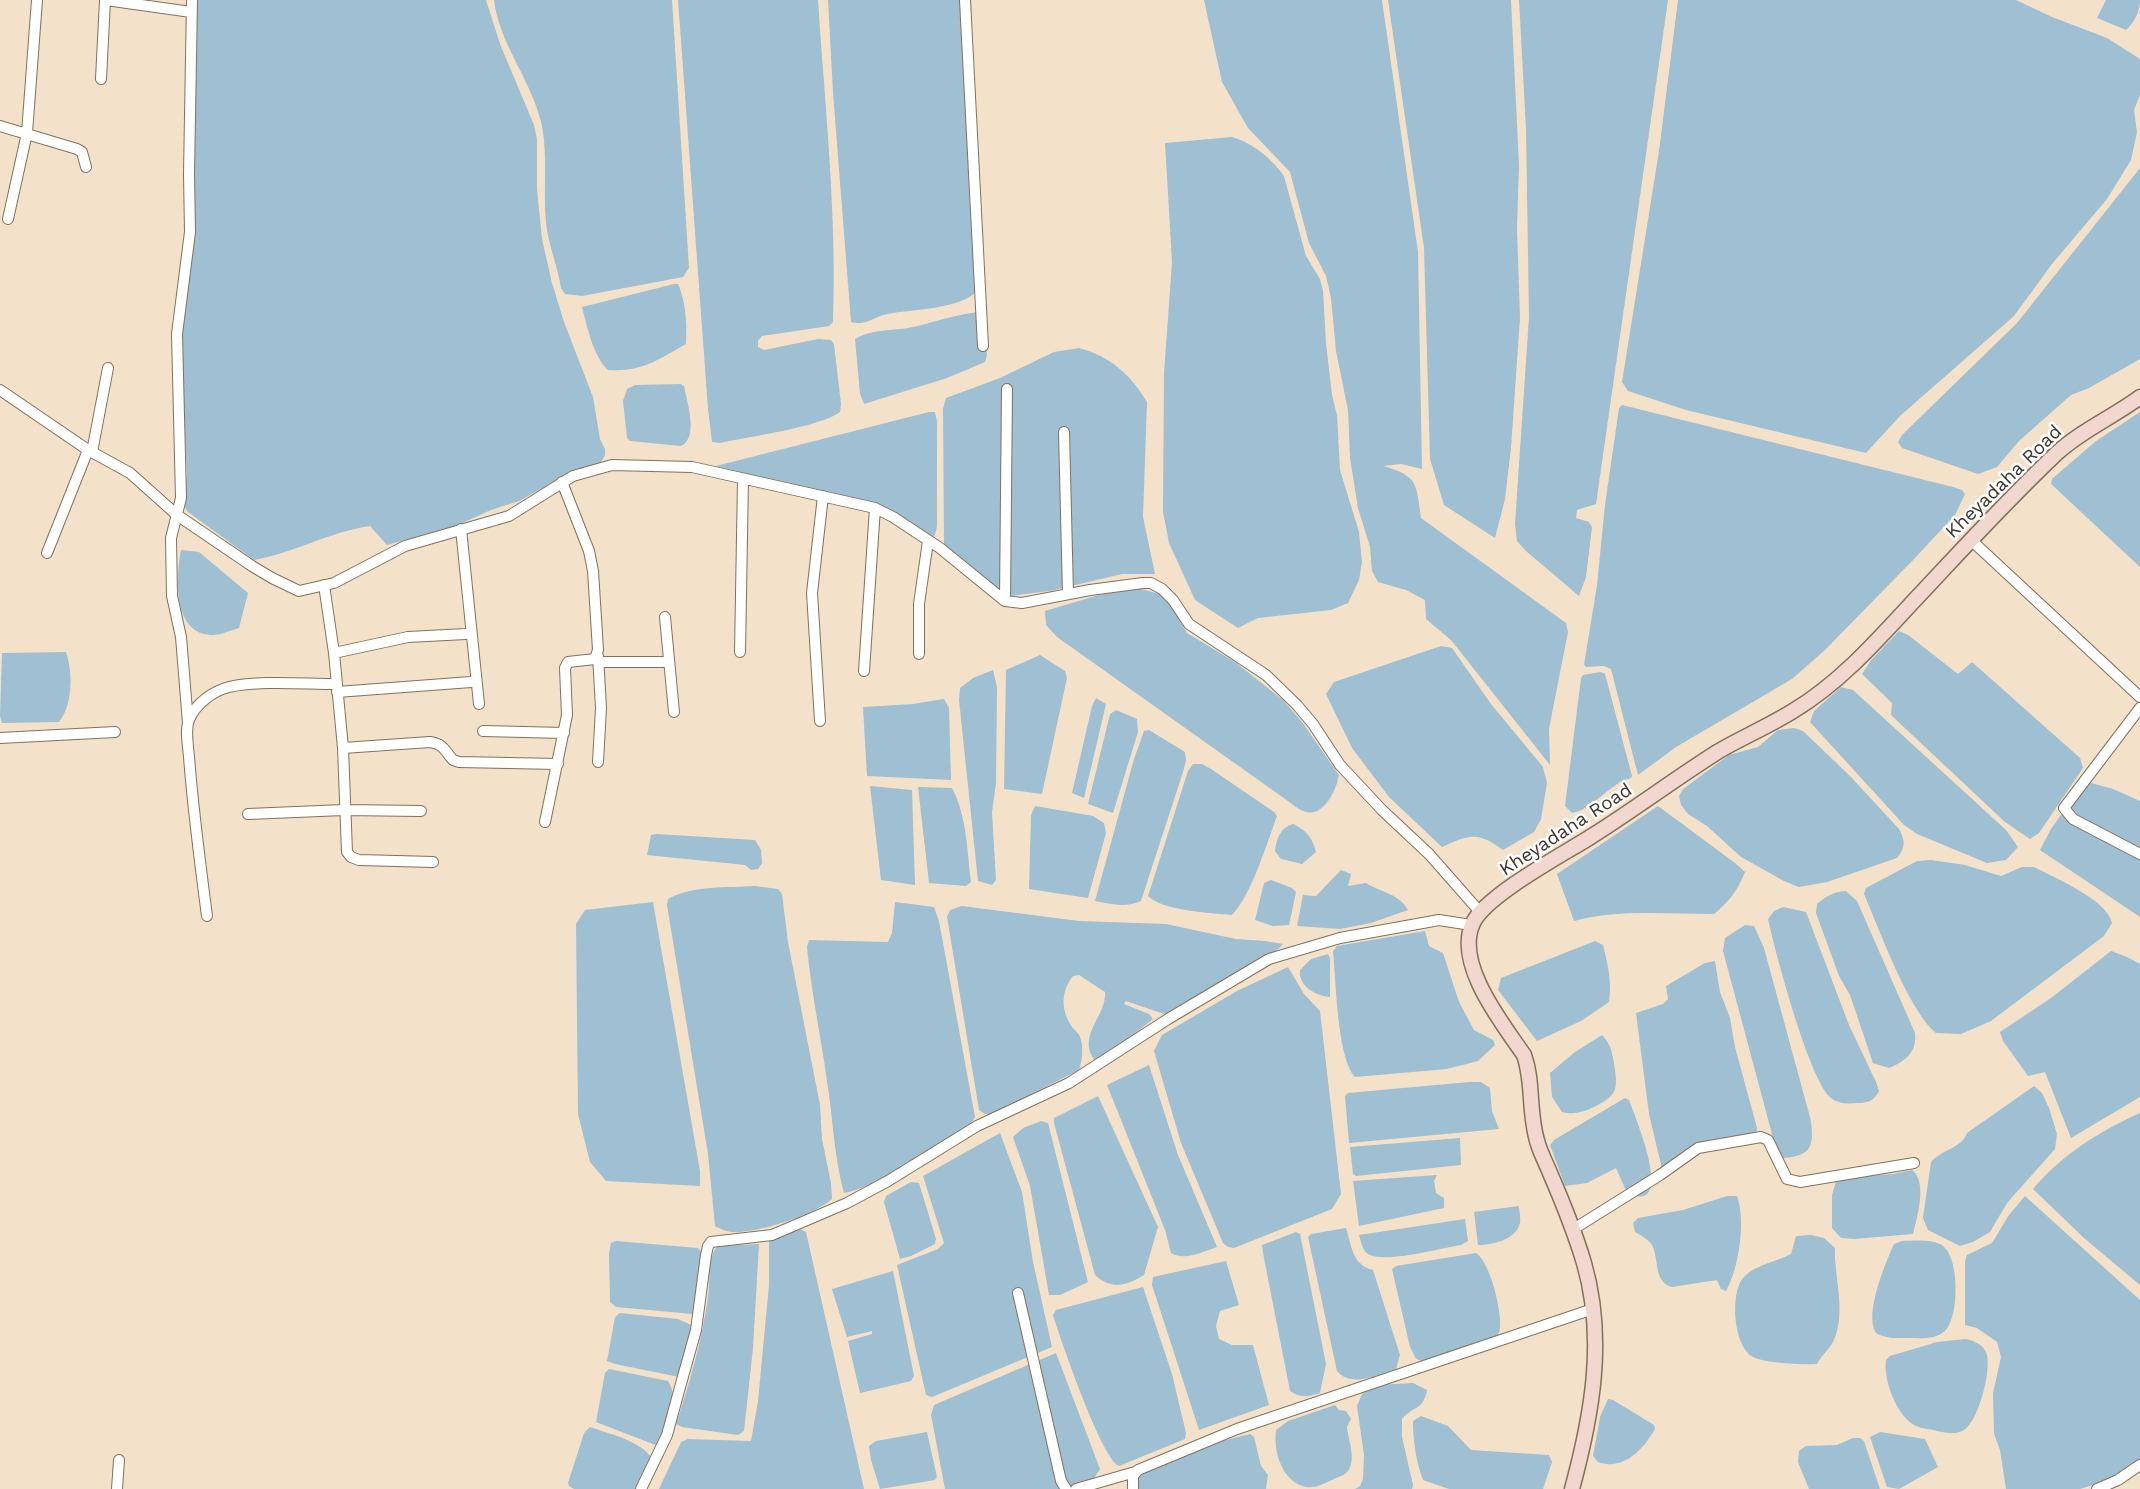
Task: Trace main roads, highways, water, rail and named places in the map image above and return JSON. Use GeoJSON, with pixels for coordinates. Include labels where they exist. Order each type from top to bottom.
{"type":"FeatureCollection","features":[{"type":"Feature","properties":{"kind":"main road","name":"Kheyadaha Road"},"geometry":{"type":"LineString","coordinates":[[1572,1489],[1588,1430],[1595,1380],[1596,1334],[1584,1263],[1538,1147],[1530,1106],[1528,1067],[1524,1055],[1476,978],[1461,923],[1476,909],[1636,808],[1720,751],[1795,710],[1820,692],[1876,641],[2059,452],[2091,427],[2140,397]]}},
{"type":"Feature","properties":{"kind":"water"},"geometry":{"type":"Polygon","coordinates":[[[196,0],[486,0],[500,44],[534,125],[542,239],[564,322],[593,397],[600,439],[605,449],[601,462],[568,474],[519,501],[458,525],[387,545],[370,526],[254,560],[188,512],[183,505],[187,475],[181,347],[195,221],[192,167],[196,0]]]}},
{"type":"Feature","properties":{"kind":"water"},"geometry":{"type":"Polygon","coordinates":[[[494,0],[672,0],[689,268],[683,277],[582,296],[565,294],[561,288],[547,230],[545,148],[541,122],[530,91],[502,31],[494,0]]]}},
{"type":"Feature","properties":{"kind":"water"},"geometry":{"type":"Polygon","coordinates":[[[678,0],[818,0],[832,201],[833,322],[829,326],[762,336],[758,347],[764,350],[818,339],[831,340],[834,344],[840,412],[800,427],[720,443],[712,442],[708,409],[678,0]]]}},
{"type":"Feature","properties":{"kind":"water"},"geometry":{"type":"Polygon","coordinates":[[[828,0],[963,0],[979,288],[962,301],[887,314],[865,322],[851,322],[828,0]]]}},
{"type":"Feature","properties":{"kind":"water"},"geometry":{"type":"Polygon","coordinates":[[[1204,0],[1382,0],[1418,252],[1422,469],[1401,464],[1383,466],[1403,474],[1414,483],[1421,518],[1566,623],[1568,632],[1549,729],[1550,765],[1451,640],[1426,619],[1425,600],[1406,590],[1378,582],[1372,571],[1370,547],[1358,508],[1350,458],[1348,410],[1336,351],[1326,276],[1309,243],[1290,172],[1248,128],[1222,82],[1204,0]]]}},
{"type":"Feature","properties":{"kind":"water"},"geometry":{"type":"Polygon","coordinates":[[[1388,0],[1511,0],[1519,165],[1517,229],[1520,318],[1511,448],[1505,499],[1495,538],[1444,505],[1430,459],[1424,248],[1388,0]]]}},
{"type":"Feature","properties":{"kind":"water"},"geometry":{"type":"Polygon","coordinates":[[[1519,0],[1668,0],[1596,504],[1577,510],[1576,518],[1589,522],[1592,527],[1586,577],[1579,596],[1517,541],[1515,524],[1529,317],[1526,129],[1519,0]]]}},
{"type":"Feature","properties":{"kind":"water"},"geometry":{"type":"Polygon","coordinates":[[[1678,0],[2016,0],[2107,38],[2140,59],[2140,95],[2134,110],[2137,132],[2131,160],[2107,199],[2052,264],[2014,316],[1900,416],[1866,453],[1686,410],[1628,391],[1622,382],[1659,151],[1678,0]]]}},
{"type":"Feature","properties":{"kind":"water"},"geometry":{"type":"Polygon","coordinates":[[[2106,0],[2140,0],[2136,17],[2126,30],[2097,18],[2106,0]]]}},
{"type":"Feature","properties":{"kind":"water"},"geometry":{"type":"Polygon","coordinates":[[[1232,137],[1261,152],[1284,176],[1306,256],[1320,279],[1332,395],[1337,415],[1340,470],[1359,532],[1362,562],[1359,580],[1348,603],[1331,610],[1258,618],[1238,628],[1195,600],[1169,543],[1163,512],[1164,373],[1172,262],[1165,143],[1232,137]]]}},
{"type":"Feature","properties":{"kind":"water"},"geometry":{"type":"Polygon","coordinates":[[[2140,168],[2140,359],[2089,388],[2071,395],[2019,441],[1997,467],[1978,474],[1902,448],[1898,442],[1902,435],[2017,323],[2140,168]]]}},
{"type":"Feature","properties":{"kind":"water"},"geometry":{"type":"Polygon","coordinates":[[[678,284],[684,306],[686,344],[640,367],[608,370],[594,349],[582,307],[678,284]]]}},
{"type":"Feature","properties":{"kind":"water"},"geometry":{"type":"Polygon","coordinates":[[[983,312],[987,355],[985,362],[947,378],[864,404],[860,394],[855,339],[874,332],[908,328],[983,312]]]}},
{"type":"Feature","properties":{"kind":"water"},"geometry":{"type":"Polygon","coordinates":[[[1079,348],[1110,361],[1119,368],[1147,402],[1143,517],[1155,574],[1122,574],[1050,591],[1009,596],[948,552],[944,545],[943,409],[946,398],[1000,378],[1054,352],[1079,348]]]}},
{"type":"Feature","properties":{"kind":"water"},"geometry":{"type":"Polygon","coordinates":[[[635,385],[684,386],[691,428],[686,442],[681,446],[630,441],[627,438],[623,401],[627,389],[635,385]]]}},
{"type":"Feature","properties":{"kind":"water"},"geometry":{"type":"Polygon","coordinates":[[[1622,405],[1953,487],[1965,494],[1955,515],[1914,559],[1825,650],[1792,679],[1676,747],[1638,775],[1611,669],[1584,665],[1619,408],[1622,405]]]}},
{"type":"Feature","properties":{"kind":"water"},"geometry":{"type":"Polygon","coordinates":[[[935,412],[937,421],[937,526],[932,538],[883,513],[856,503],[716,466],[935,412]]]}},
{"type":"Feature","properties":{"kind":"water"},"geometry":{"type":"Polygon","coordinates":[[[2140,412],[2140,567],[2051,484],[2052,479],[2096,441],[2140,412]]]}},
{"type":"Feature","properties":{"kind":"water"},"geometry":{"type":"Polygon","coordinates":[[[181,550],[199,552],[248,593],[239,628],[213,635],[190,626],[180,603],[178,589],[181,550]]]}},
{"type":"Feature","properties":{"kind":"water"},"geometry":{"type":"Polygon","coordinates":[[[1141,589],[1160,594],[1172,607],[1187,633],[1235,662],[1283,700],[1302,722],[1339,775],[1332,796],[1322,807],[1310,812],[1297,808],[1057,637],[1046,625],[1045,611],[1102,594],[1141,589]]]}},
{"type":"Feature","properties":{"kind":"water"},"geometry":{"type":"Polygon","coordinates":[[[1899,631],[1958,674],[1972,662],[2080,758],[2083,768],[2039,833],[2030,839],[2005,822],[1891,715],[1892,703],[1862,674],[1872,659],[1899,631]]]}},
{"type":"Feature","properties":{"kind":"water"},"geometry":{"type":"Polygon","coordinates":[[[1441,646],[1452,648],[1491,704],[1543,767],[1547,783],[1541,819],[1534,832],[1503,850],[1486,840],[1473,837],[1442,847],[1389,797],[1352,748],[1326,694],[1334,682],[1441,646]]]}},
{"type":"Feature","properties":{"kind":"water"},"geometry":{"type":"Polygon","coordinates":[[[66,652],[70,688],[67,706],[59,722],[2,723],[2,653],[66,652]]]}},
{"type":"Feature","properties":{"kind":"water"},"geometry":{"type":"Polygon","coordinates":[[[1040,655],[1065,671],[1067,678],[1042,794],[1004,789],[1006,670],[1040,655]]]}},
{"type":"Feature","properties":{"kind":"water"},"geometry":{"type":"Polygon","coordinates":[[[993,670],[997,687],[996,783],[992,812],[996,880],[992,885],[978,881],[959,700],[960,688],[973,678],[993,670]]]}},
{"type":"Feature","properties":{"kind":"water"},"geometry":{"type":"Polygon","coordinates":[[[1601,672],[1605,674],[1632,776],[1615,785],[1587,807],[1572,813],[1565,806],[1581,678],[1583,675],[1601,672]]]}},
{"type":"Feature","properties":{"kind":"water"},"geometry":{"type":"Polygon","coordinates":[[[1841,687],[1853,690],[2006,830],[2018,847],[2006,860],[1987,863],[1917,834],[1904,825],[1810,722],[1814,711],[1841,687]]]}},
{"type":"Feature","properties":{"kind":"water"},"geometry":{"type":"Polygon","coordinates":[[[1096,698],[1106,704],[1084,798],[1072,793],[1096,698]]]}},
{"type":"Feature","properties":{"kind":"water"},"geometry":{"type":"Polygon","coordinates":[[[944,699],[949,708],[951,780],[867,776],[863,707],[944,699]]]}},
{"type":"Feature","properties":{"kind":"water"},"geometry":{"type":"Polygon","coordinates":[[[1116,710],[1137,719],[1138,732],[1113,813],[1088,804],[1110,714],[1116,710]]]}},
{"type":"Feature","properties":{"kind":"water"},"geometry":{"type":"Polygon","coordinates":[[[1794,728],[1803,731],[1851,777],[1899,829],[1904,844],[1897,858],[1827,882],[1799,887],[1741,857],[1707,826],[1688,814],[1681,805],[1679,796],[1683,789],[1729,755],[1758,747],[1778,730],[1794,728]]]}},
{"type":"Feature","properties":{"kind":"water"},"geometry":{"type":"Polygon","coordinates":[[[1149,730],[1185,752],[1183,772],[1141,901],[1124,905],[1095,901],[1134,759],[1144,731],[1149,730]]]}},
{"type":"Feature","properties":{"kind":"water"},"geometry":{"type":"Polygon","coordinates":[[[1193,764],[1202,764],[1211,769],[1277,816],[1252,882],[1232,915],[1176,908],[1148,896],[1188,771],[1193,764]]]}},
{"type":"Feature","properties":{"kind":"water"},"geometry":{"type":"Polygon","coordinates":[[[2091,783],[2140,801],[2140,917],[2040,850],[2051,829],[2080,788],[2091,783]]]}},
{"type":"Feature","properties":{"kind":"water"},"geometry":{"type":"Polygon","coordinates":[[[870,786],[912,790],[915,885],[881,880],[870,786]]]}},
{"type":"Feature","properties":{"kind":"water"},"geometry":{"type":"Polygon","coordinates":[[[918,787],[952,788],[961,810],[966,834],[971,882],[966,886],[929,883],[918,787]]]}},
{"type":"Feature","properties":{"kind":"water"},"geometry":{"type":"Polygon","coordinates":[[[1035,806],[1093,816],[1104,823],[1106,833],[1088,898],[1029,889],[1031,815],[1035,806]]]}},
{"type":"Feature","properties":{"kind":"water"},"geometry":{"type":"Polygon","coordinates":[[[1658,806],[1745,872],[1732,896],[1714,914],[1625,914],[1574,921],[1557,874],[1658,806]]]}},
{"type":"Feature","properties":{"kind":"water"},"geometry":{"type":"Polygon","coordinates":[[[1293,824],[1308,835],[1316,852],[1302,864],[1281,859],[1275,851],[1280,834],[1293,824]]]}},
{"type":"Feature","properties":{"kind":"water"},"geometry":{"type":"Polygon","coordinates":[[[651,835],[755,840],[761,850],[762,863],[758,869],[751,870],[745,865],[647,855],[651,835]]]}},
{"type":"Feature","properties":{"kind":"water"},"geometry":{"type":"Polygon","coordinates":[[[1931,860],[1965,865],[2001,876],[2022,867],[2034,867],[2091,898],[2108,914],[2112,923],[2104,936],[1991,1021],[1961,1034],[1936,1033],[1905,988],[1864,894],[1866,888],[1917,861],[1931,860]]]}},
{"type":"Feature","properties":{"kind":"water"},"geometry":{"type":"Polygon","coordinates":[[[1341,870],[1351,874],[1348,886],[1366,883],[1395,897],[1408,910],[1371,923],[1340,929],[1297,926],[1303,895],[1316,896],[1341,870]]]}},
{"type":"Feature","properties":{"kind":"water"},"geometry":{"type":"Polygon","coordinates":[[[1271,880],[1296,892],[1289,925],[1273,926],[1255,920],[1264,883],[1271,880]]]}},
{"type":"Feature","properties":{"kind":"water"},"geometry":{"type":"Polygon","coordinates":[[[755,886],[778,889],[782,894],[788,942],[820,1105],[822,1139],[832,1199],[812,1211],[784,1222],[755,1230],[731,1232],[715,1226],[708,1154],[667,905],[668,899],[688,891],[755,886]]]}},
{"type":"Feature","properties":{"kind":"water"},"geometry":{"type":"Polygon","coordinates":[[[1846,891],[1857,901],[1915,1033],[1912,1051],[1901,1062],[1889,1068],[1873,1063],[1850,995],[1839,976],[1816,913],[1817,904],[1833,893],[1846,891]]]}},
{"type":"Feature","properties":{"kind":"water"},"geometry":{"type":"Polygon","coordinates":[[[653,902],[700,1171],[700,1186],[606,1181],[590,1162],[578,1114],[576,924],[585,910],[653,902]]]}},
{"type":"Feature","properties":{"kind":"water"},"geometry":{"type":"Polygon","coordinates":[[[895,902],[934,907],[939,921],[975,1117],[971,1124],[892,1173],[860,1189],[844,1193],[807,947],[809,940],[888,942],[892,933],[895,902]]]}},
{"type":"Feature","properties":{"kind":"water"},"geometry":{"type":"Polygon","coordinates":[[[962,906],[1079,921],[1166,924],[1236,939],[1283,944],[1272,955],[1260,959],[1164,1014],[1126,1001],[1124,1004],[1149,1014],[1153,1019],[1109,1054],[1095,1061],[1090,1052],[1090,1034],[1102,1009],[1105,992],[1079,975],[1073,976],[1064,995],[1064,1009],[1081,1041],[1079,1070],[992,1114],[985,1114],[979,1110],[947,917],[950,910],[962,906]]]}},
{"type":"Feature","properties":{"kind":"water"},"geometry":{"type":"Polygon","coordinates":[[[1783,907],[1806,912],[1849,1025],[1876,1082],[1879,1091],[1870,1101],[1847,1103],[1834,1100],[1822,1086],[1813,1067],[1794,1014],[1768,919],[1774,911],[1783,907]]]}},
{"type":"Feature","properties":{"kind":"water"},"geometry":{"type":"Polygon","coordinates":[[[1745,925],[1754,926],[1764,948],[1811,1121],[1812,1137],[1809,1148],[1792,1157],[1783,1158],[1776,1149],[1723,951],[1725,938],[1745,925]]]}},
{"type":"Feature","properties":{"kind":"water"},"geometry":{"type":"Polygon","coordinates":[[[1425,931],[1429,946],[1443,953],[1459,1002],[1474,1030],[1493,1040],[1495,1045],[1478,1061],[1447,1069],[1355,1077],[1344,1053],[1341,1036],[1333,951],[1337,946],[1425,931]]]}},
{"type":"Feature","properties":{"kind":"water"},"geometry":{"type":"Polygon","coordinates":[[[1595,941],[1603,945],[1610,980],[1609,1002],[1581,1021],[1537,1041],[1498,990],[1501,978],[1595,941]]]}},
{"type":"Feature","properties":{"kind":"water"},"geometry":{"type":"Polygon","coordinates":[[[2111,951],[2140,964],[2140,1097],[2071,1138],[2045,1072],[2028,1076],[2003,1041],[2000,1032],[2051,998],[2111,951]]]}},
{"type":"Feature","properties":{"kind":"water"},"geometry":{"type":"Polygon","coordinates":[[[1328,954],[1330,997],[1309,989],[1300,976],[1300,970],[1311,959],[1328,954]]]}},
{"type":"Feature","properties":{"kind":"water"},"geometry":{"type":"Polygon","coordinates":[[[1715,961],[1720,992],[1730,1018],[1757,1128],[1756,1139],[1752,1145],[1712,1140],[1695,1143],[1662,1169],[1649,1114],[1636,1013],[1663,1004],[1668,999],[1666,986],[1705,963],[1715,961]]]}},
{"type":"Feature","properties":{"kind":"water"},"geometry":{"type":"Polygon","coordinates":[[[1288,967],[1304,994],[1320,1011],[1341,1194],[1332,1209],[1234,1248],[1228,1247],[1223,1243],[1181,1143],[1154,1051],[1162,1035],[1237,991],[1288,967]]]}},
{"type":"Feature","properties":{"kind":"water"},"geometry":{"type":"Polygon","coordinates":[[[1602,1035],[1613,1055],[1615,1090],[1608,1099],[1590,1109],[1574,1113],[1562,1112],[1552,1097],[1550,1073],[1575,1052],[1602,1035]]]}},
{"type":"Feature","properties":{"kind":"water"},"geometry":{"type":"Polygon","coordinates":[[[1149,1065],[1178,1155],[1217,1247],[1194,1255],[1171,1253],[1165,1230],[1107,1085],[1149,1065]]]}},
{"type":"Feature","properties":{"kind":"water"},"geometry":{"type":"Polygon","coordinates":[[[1481,1082],[1490,1088],[1492,1111],[1499,1129],[1349,1143],[1345,1096],[1348,1093],[1481,1082]]]}},
{"type":"Feature","properties":{"kind":"water"},"geometry":{"type":"Polygon","coordinates":[[[2034,1086],[2042,1093],[2049,1108],[2057,1134],[2055,1149],[2007,1203],[1990,1232],[1960,1246],[1928,1230],[1923,1218],[1931,1162],[2034,1086]]]}},
{"type":"Feature","properties":{"kind":"water"},"geometry":{"type":"Polygon","coordinates":[[[1098,1096],[1158,1227],[1144,1275],[1119,1285],[1107,1283],[1095,1275],[1054,1123],[1054,1118],[1098,1096]]]}},
{"type":"Feature","properties":{"kind":"water"},"geometry":{"type":"Polygon","coordinates":[[[1625,1098],[1629,1100],[1644,1142],[1649,1161],[1650,1191],[1642,1196],[1627,1193],[1616,1168],[1587,1183],[1565,1186],[1550,1145],[1554,1140],[1625,1098]]]}},
{"type":"Feature","properties":{"kind":"water"},"geometry":{"type":"Polygon","coordinates":[[[2140,1113],[2140,1285],[2084,1238],[2033,1189],[2056,1165],[2082,1145],[2140,1113]]]}},
{"type":"Feature","properties":{"kind":"water"},"geometry":{"type":"Polygon","coordinates":[[[1041,1121],[1048,1123],[1088,1282],[1060,1295],[1049,1295],[1030,1186],[1013,1137],[1023,1128],[1041,1121]]]}},
{"type":"Feature","properties":{"kind":"water"},"geometry":{"type":"Polygon","coordinates":[[[1000,1133],[1022,1192],[1033,1262],[1052,1347],[932,1397],[926,1395],[897,1265],[938,1249],[944,1243],[923,1176],[1000,1133]]]}},
{"type":"Feature","properties":{"kind":"water"},"geometry":{"type":"Polygon","coordinates":[[[1460,1138],[1461,1165],[1356,1176],[1353,1174],[1350,1147],[1460,1138]]]}},
{"type":"Feature","properties":{"kind":"water"},"geometry":{"type":"Polygon","coordinates":[[[1912,1170],[1917,1175],[1920,1191],[1913,1234],[1854,1239],[1841,1238],[1832,1228],[1832,1195],[1837,1178],[1912,1170]]]}},
{"type":"Feature","properties":{"kind":"water"},"geometry":{"type":"Polygon","coordinates":[[[1437,1175],[1434,1181],[1436,1193],[1444,1198],[1444,1208],[1359,1226],[1353,1181],[1437,1175]]]}},
{"type":"Feature","properties":{"kind":"water"},"geometry":{"type":"Polygon","coordinates":[[[911,1182],[919,1183],[936,1239],[935,1244],[900,1259],[884,1202],[886,1196],[911,1182]]]}},
{"type":"Feature","properties":{"kind":"water"},"geometry":{"type":"Polygon","coordinates":[[[1727,1196],[1737,1196],[1741,1231],[1734,1270],[1726,1291],[1721,1289],[1717,1280],[1672,1287],[1666,1284],[1658,1271],[1652,1245],[1635,1232],[1633,1223],[1638,1218],[1683,1210],[1727,1196]]]}},
{"type":"Feature","properties":{"kind":"water"},"geometry":{"type":"Polygon","coordinates":[[[2025,1196],[2140,1300],[2140,1459],[2115,1478],[2080,1489],[2006,1489],[2000,1450],[1994,1434],[1993,1393],[2001,1357],[1997,1342],[1977,1328],[1965,1325],[1967,1255],[1992,1243],[2009,1215],[2025,1196]]]}},
{"type":"Feature","properties":{"kind":"water"},"geometry":{"type":"Polygon","coordinates":[[[1519,1206],[1520,1223],[1514,1234],[1496,1243],[1478,1245],[1474,1212],[1519,1206]]]}},
{"type":"Feature","properties":{"kind":"water"},"geometry":{"type":"Polygon","coordinates":[[[1465,1219],[1468,1241],[1461,1245],[1413,1254],[1376,1257],[1363,1248],[1359,1235],[1465,1219]]]}},
{"type":"Feature","properties":{"kind":"water"},"geometry":{"type":"Polygon","coordinates":[[[1346,1228],[1357,1259],[1373,1270],[1400,1355],[1396,1369],[1357,1379],[1350,1379],[1337,1371],[1308,1237],[1311,1234],[1346,1228]]]}},
{"type":"Feature","properties":{"kind":"water"},"geometry":{"type":"Polygon","coordinates":[[[800,1229],[806,1232],[864,1489],[659,1489],[681,1442],[688,1439],[751,1441],[758,1401],[769,1285],[769,1239],[800,1229]]]}},
{"type":"Feature","properties":{"kind":"water"},"geometry":{"type":"Polygon","coordinates":[[[1296,1232],[1300,1234],[1326,1364],[1320,1393],[1308,1396],[1290,1391],[1262,1245],[1296,1232]]]}},
{"type":"Feature","properties":{"kind":"water"},"geometry":{"type":"Polygon","coordinates":[[[1796,1236],[1824,1238],[1835,1248],[1840,1307],[1833,1342],[1817,1364],[1774,1362],[1753,1357],[1741,1343],[1738,1332],[1735,1307],[1739,1285],[1743,1278],[1754,1270],[1791,1254],[1796,1236]]]}},
{"type":"Feature","properties":{"kind":"water"},"geometry":{"type":"Polygon","coordinates":[[[616,1241],[698,1248],[704,1255],[696,1309],[692,1314],[616,1307],[610,1302],[609,1254],[611,1243],[616,1241]]]}},
{"type":"Feature","properties":{"kind":"water"},"geometry":{"type":"Polygon","coordinates":[[[1902,1241],[1936,1242],[1947,1250],[1951,1259],[1956,1286],[1953,1313],[1950,1324],[1937,1336],[1884,1336],[1876,1333],[1873,1325],[1872,1314],[1877,1289],[1894,1244],[1902,1241]]]}},
{"type":"Feature","properties":{"kind":"water"},"geometry":{"type":"Polygon","coordinates":[[[759,1244],[753,1348],[744,1431],[738,1435],[682,1427],[676,1424],[702,1329],[714,1251],[718,1246],[759,1244]]]}},
{"type":"Feature","properties":{"kind":"water"},"geometry":{"type":"Polygon","coordinates":[[[1476,1253],[1486,1266],[1497,1299],[1500,1329],[1496,1338],[1426,1362],[1416,1359],[1410,1347],[1392,1269],[1396,1266],[1476,1253]]]}},
{"type":"Feature","properties":{"kind":"water"},"geometry":{"type":"Polygon","coordinates":[[[1226,1261],[1239,1305],[1220,1311],[1216,1326],[1219,1339],[1232,1345],[1253,1345],[1269,1405],[1199,1430],[1152,1285],[1153,1277],[1226,1261]]]}},
{"type":"Feature","properties":{"kind":"water"},"geometry":{"type":"Polygon","coordinates":[[[893,1271],[914,1376],[911,1381],[860,1393],[848,1341],[872,1334],[872,1331],[847,1337],[832,1289],[893,1271]]]}},
{"type":"Feature","properties":{"kind":"water"},"geometry":{"type":"Polygon","coordinates":[[[1143,1287],[1172,1374],[1186,1433],[1185,1439],[1119,1466],[1102,1443],[1092,1422],[1053,1315],[1056,1310],[1143,1287]]]}},
{"type":"Feature","properties":{"kind":"water"},"geometry":{"type":"Polygon","coordinates":[[[620,1313],[678,1319],[691,1325],[679,1377],[607,1361],[615,1317],[620,1313]]]}},
{"type":"Feature","properties":{"kind":"water"},"geometry":{"type":"Polygon","coordinates":[[[1966,1339],[1985,1350],[1988,1367],[1980,1404],[1970,1425],[1957,1433],[1916,1426],[1897,1406],[1889,1387],[1886,1360],[1890,1356],[1937,1342],[1966,1339]]]}},
{"type":"Feature","properties":{"kind":"water"},"geometry":{"type":"Polygon","coordinates":[[[1056,1353],[1100,1469],[1087,1489],[945,1489],[931,1415],[934,1405],[1056,1353]]]}},
{"type":"Feature","properties":{"kind":"water"},"geometry":{"type":"Polygon","coordinates":[[[609,1369],[668,1381],[672,1388],[673,1405],[658,1446],[596,1422],[605,1373],[609,1369]]]}},
{"type":"Feature","properties":{"kind":"water"},"geometry":{"type":"Polygon","coordinates":[[[1413,1383],[1427,1390],[1420,1405],[1402,1419],[1402,1437],[1412,1489],[1355,1489],[1363,1479],[1364,1455],[1357,1406],[1362,1394],[1377,1385],[1413,1383]]]}},
{"type":"Feature","properties":{"kind":"water"},"geometry":{"type":"Polygon","coordinates":[[[1608,1399],[1654,1425],[1655,1429],[1638,1451],[1616,1464],[1598,1462],[1593,1456],[1600,1417],[1608,1399]]]}},
{"type":"Feature","properties":{"kind":"water"},"geometry":{"type":"Polygon","coordinates":[[[1335,1405],[1339,1410],[1346,1411],[1351,1419],[1347,1427],[1352,1455],[1349,1470],[1344,1475],[1318,1486],[1306,1487],[1298,1484],[1285,1472],[1281,1464],[1276,1447],[1276,1430],[1288,1421],[1335,1405]]]}},
{"type":"Feature","properties":{"kind":"water"},"geometry":{"type":"Polygon","coordinates":[[[1421,1416],[1448,1426],[1471,1450],[1549,1455],[1552,1462],[1543,1489],[1449,1489],[1423,1480],[1413,1428],[1413,1421],[1421,1416]]]}},
{"type":"Feature","properties":{"kind":"water"},"geometry":{"type":"Polygon","coordinates":[[[590,1427],[631,1442],[651,1457],[637,1489],[574,1489],[569,1486],[584,1433],[590,1427]]]}},
{"type":"Feature","properties":{"kind":"water"},"geometry":{"type":"Polygon","coordinates":[[[927,1432],[937,1477],[935,1480],[880,1489],[869,1446],[876,1441],[927,1432]]]}},
{"type":"Feature","properties":{"kind":"water"},"geometry":{"type":"Polygon","coordinates":[[[1880,1432],[1925,1439],[1938,1467],[1899,1489],[1887,1487],[1870,1437],[1880,1432]]]}},
{"type":"Feature","properties":{"kind":"water"},"geometry":{"type":"Polygon","coordinates":[[[1250,1434],[1254,1437],[1261,1466],[1268,1475],[1266,1489],[1139,1489],[1139,1476],[1165,1462],[1250,1434]]]}},
{"type":"Feature","properties":{"kind":"water"},"geometry":{"type":"Polygon","coordinates":[[[1853,1438],[1864,1441],[1880,1489],[1809,1489],[1798,1462],[1799,1451],[1806,1446],[1837,1445],[1853,1438]]]}}]}
